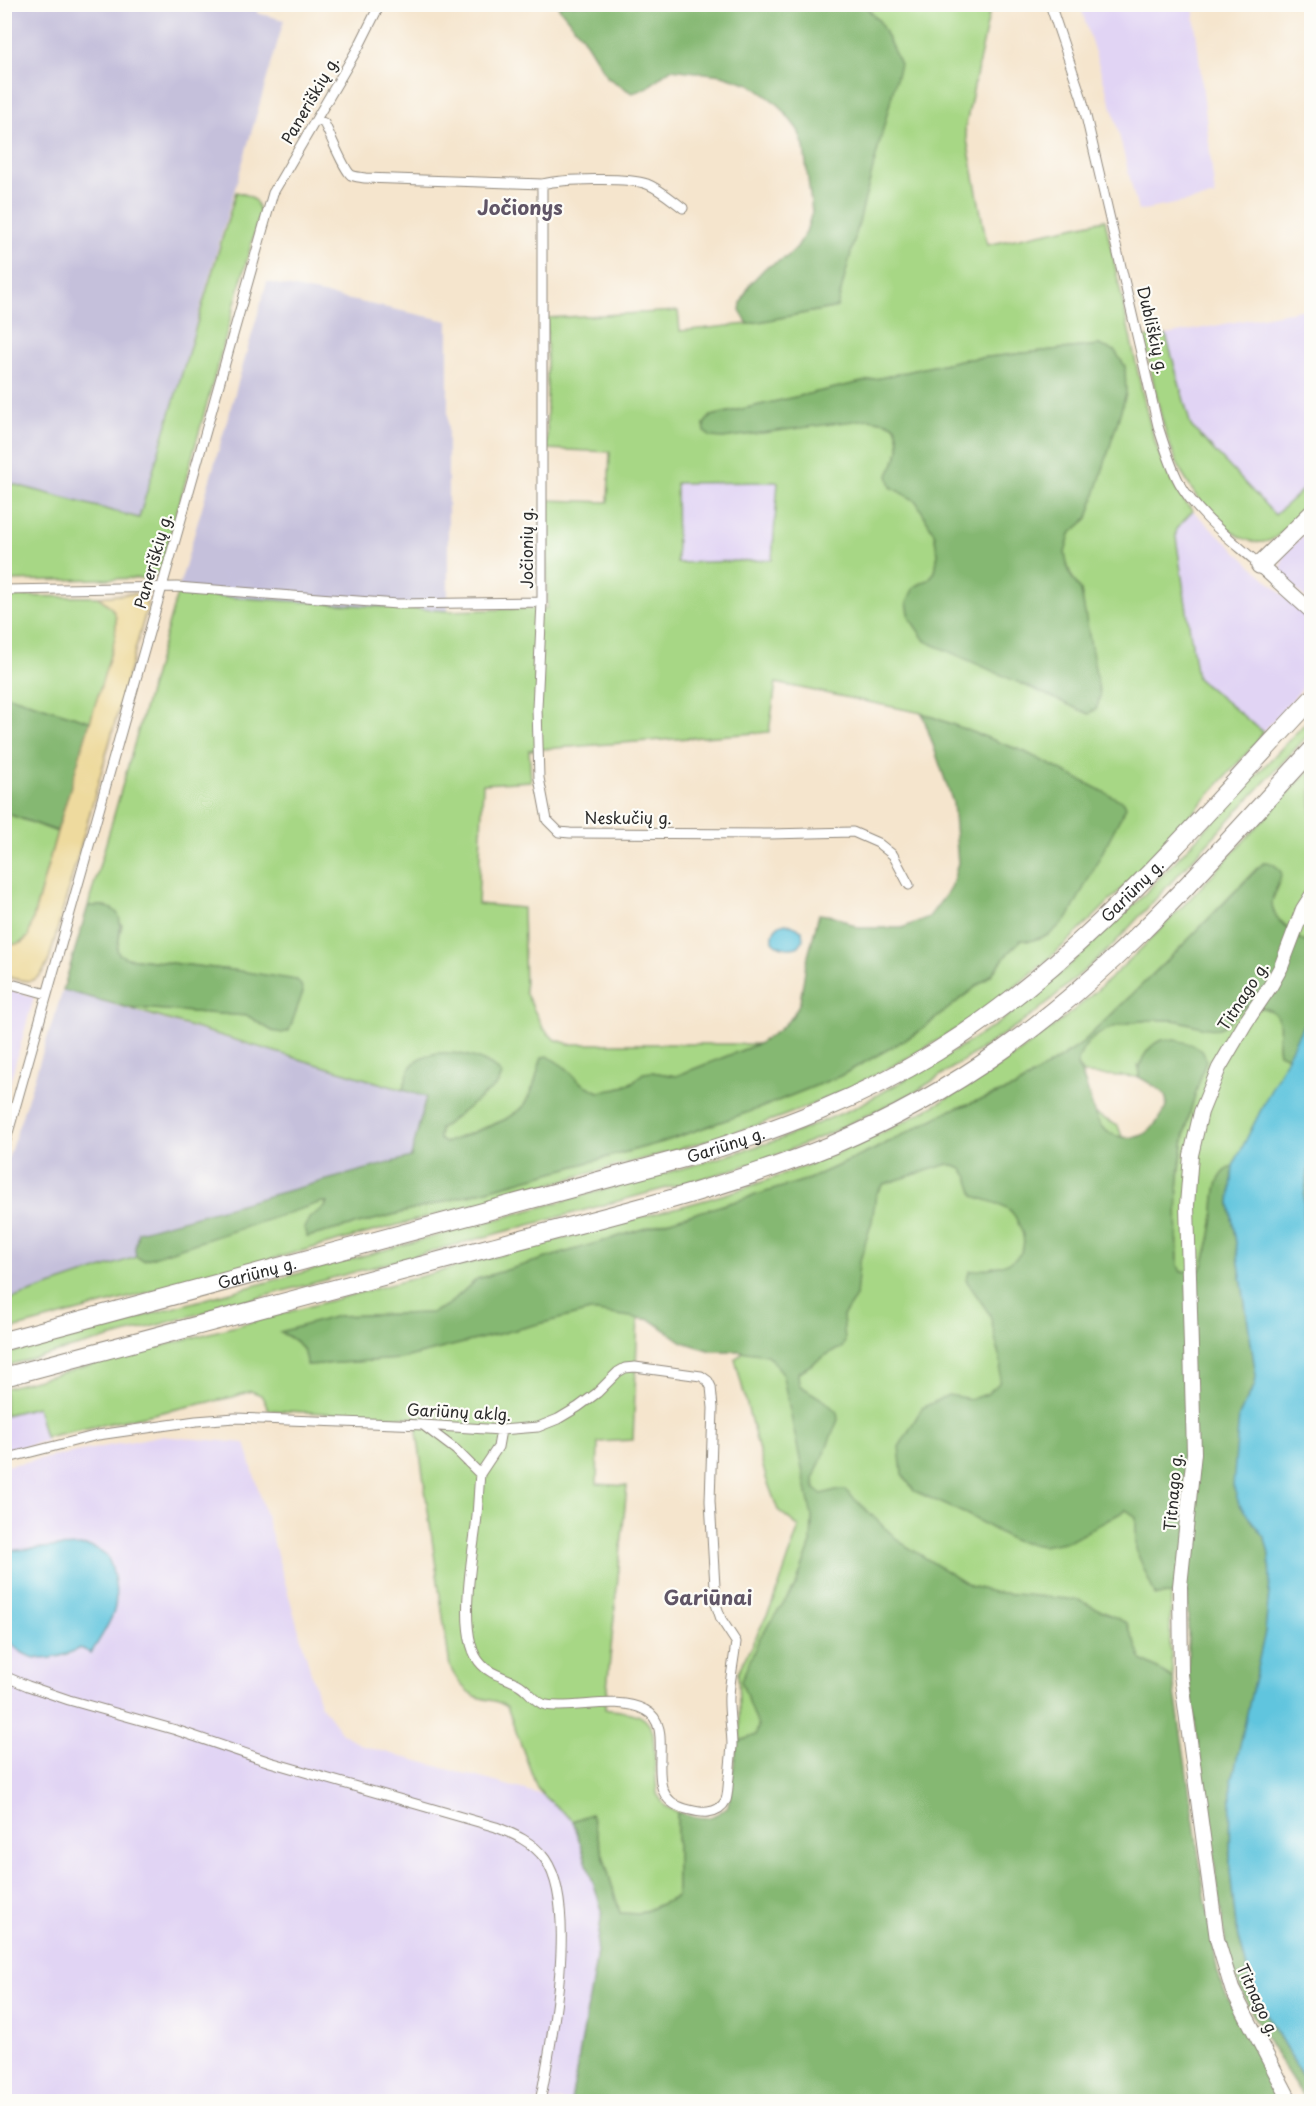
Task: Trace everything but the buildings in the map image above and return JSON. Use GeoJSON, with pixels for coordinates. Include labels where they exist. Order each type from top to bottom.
{"type":"FeatureCollection","features":[{"type":"Feature","properties":{"kind":"highway"},"geometry":{"type":"LineString","coordinates":[[1260,565],[1311,514]]}},
{"type":"Feature","properties":{"kind":"highway","name":"Gariūnų g."},"geometry":{"type":"LineString","coordinates":[[4,1341],[695,1155],[748,1139],[842,1102],[891,1078],[936,1052],[982,1021],[1053,966],[1148,874],[1311,699]]}},
{"type":"Feature","properties":{"kind":"highway"},"geometry":{"type":"LineString","coordinates":[[4,1377],[748,1176],[834,1144],[887,1120],[943,1089],[999,1053],[1082,989],[1167,906],[1311,750]]}},
{"type":"Feature","properties":{"kind":"street","name":"Paneriškių g."},"geometry":{"type":"LineString","coordinates":[[4,1147],[273,193],[359,46],[380,4]]}},
{"type":"Feature","properties":{"kind":"street","name":"Dubliškių g."},"geometry":{"type":"LineString","coordinates":[[1050,4],[1082,99],[1165,449],[1180,483],[1203,514],[1311,612]]}},
{"type":"Feature","properties":{"kind":"street"},"geometry":{"type":"LineString","coordinates":[[317,120],[324,123],[331,141],[352,176],[542,184],[558,180],[633,181],[647,184],[683,208]]}},
{"type":"Feature","properties":{"kind":"street","name":"Jočionių g."},"geometry":{"type":"LineString","coordinates":[[4,590],[162,587],[397,604],[542,602],[542,184]]}},
{"type":"Feature","properties":{"kind":"street","name":"Neskučių g."},"geometry":{"type":"LineString","coordinates":[[542,602],[537,708],[538,778],[547,820],[559,832],[770,834],[853,832],[878,843],[893,855],[909,885]]}},
{"type":"Feature","properties":{"kind":"street","name":"Titnago g."},"geometry":{"type":"LineString","coordinates":[[1291,2102],[1232,1989],[1217,1939],[1181,1675],[1180,1586],[1194,1453],[1187,1205],[1191,1155],[1201,1112],[1215,1076],[1231,1045],[1276,976],[1311,895]]}},
{"type":"Feature","properties":{"kind":"street"},"geometry":{"type":"LineString","coordinates":[[4,982],[47,994]]}},
{"type":"Feature","properties":{"kind":"street","name":"Gariūnų aklg."},"geometry":{"type":"LineString","coordinates":[[4,1459],[98,1435],[196,1420],[235,1418],[501,1430],[538,1427],[578,1407],[625,1368],[635,1367],[701,1376],[708,1382],[713,1408],[710,1501],[716,1604],[721,1619],[736,1642],[729,1698],[732,1746],[726,1800],[719,1809],[699,1812],[681,1808],[668,1801],[662,1791],[658,1726],[654,1717],[645,1709],[611,1703],[560,1706],[542,1704],[519,1684],[491,1672],[477,1660],[472,1649],[468,1621],[480,1474]]}},
{"type":"Feature","properties":{"kind":"street"},"geometry":{"type":"LineString","coordinates":[[423,1425],[456,1450],[480,1474],[498,1447],[501,1430]]}},
{"type":"Feature","properties":{"kind":"street"},"geometry":{"type":"LineString","coordinates":[[4,1676],[69,1700],[176,1730],[270,1762],[495,1827],[516,1835],[535,1847],[546,1860],[555,1882],[561,1941],[560,1977],[540,2102]]}},
{"type":"Feature","properties":{"kind":"shaded area"},"geometry":{"type":"Polygon","coordinates":[[[4,5],[259,5],[257,13],[284,20],[139,519],[5,482],[4,5]]]}},
{"type":"Feature","properties":{"kind":"shaded area"},"geometry":{"type":"Polygon","coordinates":[[[1080,5],[1193,5],[1215,196],[1138,211],[1114,114],[1080,5]]]}},
{"type":"Feature","properties":{"kind":"shaded area"},"geometry":{"type":"Polygon","coordinates":[[[267,282],[448,321],[448,611],[177,594],[267,282]]]}},
{"type":"Feature","properties":{"kind":"shaded area"},"geometry":{"type":"Polygon","coordinates":[[[1311,308],[1311,482],[1275,516],[1191,426],[1166,335],[1311,308]]]}},
{"type":"Feature","properties":{"kind":"shaded area"},"geometry":{"type":"Polygon","coordinates":[[[778,482],[772,560],[677,563],[676,483],[778,482]]]}},
{"type":"Feature","properties":{"kind":"shaded area"},"geometry":{"type":"Polygon","coordinates":[[[1193,511],[1311,621],[1311,679],[1263,732],[1197,678],[1176,537],[1176,529],[1193,511]]]}},
{"type":"Feature","properties":{"kind":"shaded area"},"geometry":{"type":"Polygon","coordinates":[[[1311,526],[1311,604],[1282,576],[1281,566],[1284,555],[1311,526]]]}},
{"type":"Feature","properties":{"kind":"shaded area"},"geometry":{"type":"Polygon","coordinates":[[[4,988],[34,997],[5,1100],[4,988]]]}},
{"type":"Feature","properties":{"kind":"shaded area"},"geometry":{"type":"Polygon","coordinates":[[[63,990],[426,1097],[411,1157],[138,1232],[136,1257],[5,1301],[4,1171],[63,990]]]}},
{"type":"Feature","properties":{"kind":"shaded area"},"geometry":{"type":"Polygon","coordinates":[[[37,1407],[46,1441],[5,1451],[4,1415],[37,1407]]]}},
{"type":"Feature","properties":{"kind":"shaded area"},"geometry":{"type":"Polygon","coordinates":[[[159,1436],[245,1443],[320,1704],[342,1733],[363,1746],[543,1795],[573,1821],[602,1910],[595,1966],[571,2101],[5,2101],[4,1636],[10,1643],[67,1655],[80,1648],[84,1649],[115,1605],[116,1590],[109,1560],[100,1550],[92,1547],[5,1551],[5,1466],[159,1436]]]}},
{"type":"Feature","properties":{"kind":"green space"},"geometry":{"type":"Polygon","coordinates":[[[558,5],[864,5],[880,22],[900,64],[837,307],[748,324],[740,311],[741,303],[750,284],[765,268],[787,257],[797,247],[806,232],[812,212],[804,147],[798,130],[779,105],[750,84],[722,75],[671,69],[648,86],[632,93],[608,78],[582,36],[558,5]]]}},
{"type":"Feature","properties":{"kind":"green space"},"geometry":{"type":"Polygon","coordinates":[[[864,5],[991,5],[965,129],[987,245],[1105,220],[1152,433],[1169,476],[1193,511],[1176,529],[1176,537],[1197,678],[1263,732],[1257,742],[1112,899],[1033,973],[991,1006],[947,1035],[842,1091],[773,1120],[672,1151],[5,1331],[5,1301],[136,1257],[144,1260],[322,1201],[327,1204],[310,1217],[307,1237],[436,1204],[663,1142],[760,1108],[840,1076],[917,1033],[992,974],[1021,940],[1030,941],[1124,813],[1025,752],[922,713],[776,683],[769,732],[529,750],[531,781],[483,784],[478,904],[523,908],[525,992],[543,1028],[554,1039],[569,1044],[758,1044],[676,1076],[652,1072],[618,1089],[599,1092],[581,1083],[566,1068],[533,1087],[523,1107],[504,1120],[445,1143],[439,1139],[440,1129],[498,1084],[411,1066],[403,1090],[125,1007],[248,1016],[272,1031],[240,971],[127,958],[119,954],[117,950],[122,925],[107,906],[88,906],[177,594],[448,611],[547,608],[546,500],[608,502],[610,452],[547,449],[547,318],[678,311],[680,331],[748,324],[837,307],[880,22],[864,5]],[[1099,345],[960,360],[711,416],[704,424],[869,419],[887,422],[895,426],[899,442],[899,457],[891,487],[916,501],[934,533],[938,554],[935,572],[928,580],[914,587],[1081,591],[1067,564],[1065,549],[1070,534],[1088,518],[1099,345]],[[778,482],[676,483],[677,563],[772,560],[778,482]]]}},
{"type":"Feature","properties":{"kind":"green space"},"geometry":{"type":"Polygon","coordinates":[[[236,192],[252,198],[260,213],[158,574],[151,578],[5,581],[5,482],[139,518],[236,192]]]}},
{"type":"Feature","properties":{"kind":"green space"},"geometry":{"type":"Polygon","coordinates":[[[1166,335],[1191,426],[1275,515],[1311,482],[1311,501],[1276,537],[1258,542],[1241,537],[1230,530],[1209,511],[1192,490],[1179,467],[1162,418],[1144,338],[1166,335]]]}},
{"type":"Feature","properties":{"kind":"green space"},"geometry":{"type":"Polygon","coordinates":[[[1099,345],[1115,351],[1125,366],[1126,394],[1088,518],[1070,534],[1065,553],[1069,573],[1081,591],[1100,696],[1097,708],[1089,714],[925,641],[910,619],[907,602],[914,587],[928,580],[935,572],[938,554],[934,533],[916,501],[891,487],[888,475],[899,446],[895,426],[869,419],[723,438],[711,437],[705,432],[704,424],[711,416],[960,360],[1099,345]]]}},
{"type":"Feature","properties":{"kind":"green space"},"geometry":{"type":"Polygon","coordinates":[[[5,596],[98,597],[112,607],[117,622],[116,636],[92,722],[5,695],[5,596]]]}},
{"type":"Feature","properties":{"kind":"green space"},"geometry":{"type":"Polygon","coordinates":[[[5,695],[92,722],[57,831],[5,813],[5,695]]]}},
{"type":"Feature","properties":{"kind":"green space"},"geometry":{"type":"Polygon","coordinates":[[[922,713],[1025,752],[1124,802],[1126,807],[1068,918],[1049,935],[1030,941],[1021,940],[992,974],[917,1033],[840,1076],[760,1108],[663,1142],[307,1237],[304,1228],[310,1217],[325,1207],[327,1203],[322,1202],[144,1260],[136,1257],[138,1232],[411,1157],[426,1097],[403,1090],[413,1064],[433,1054],[459,1054],[472,1057],[484,1061],[502,1075],[498,1084],[440,1129],[439,1139],[445,1143],[498,1123],[517,1113],[532,1090],[542,1057],[548,1056],[566,1068],[581,1083],[599,1092],[618,1089],[634,1082],[643,1073],[652,1072],[676,1076],[758,1044],[779,1030],[792,1017],[800,1002],[806,964],[819,914],[835,916],[859,928],[902,928],[929,917],[951,888],[958,863],[953,803],[922,713]]]}},
{"type":"Feature","properties":{"kind":"green space"},"geometry":{"type":"Polygon","coordinates":[[[1311,717],[1311,732],[1110,948],[1033,1015],[917,1091],[821,1137],[769,1158],[715,1175],[5,1366],[5,1354],[702,1163],[778,1140],[854,1108],[928,1067],[999,1023],[1063,971],[1135,904],[1311,717]]]}},
{"type":"Feature","properties":{"kind":"green space"},"geometry":{"type":"Polygon","coordinates":[[[1311,769],[1312,934],[1304,942],[1274,915],[1271,903],[1279,885],[1258,867],[1185,943],[1079,1046],[1014,1088],[951,1110],[873,1150],[809,1179],[477,1279],[448,1305],[431,1313],[337,1316],[281,1333],[299,1345],[305,1353],[308,1365],[400,1359],[590,1311],[638,1316],[633,1440],[598,1442],[597,1484],[627,1486],[605,1709],[633,1713],[645,1719],[653,1732],[657,1794],[665,1806],[677,1812],[677,1897],[639,1914],[620,1913],[591,1814],[573,1821],[543,1795],[537,1788],[507,1707],[471,1694],[460,1684],[452,1671],[415,1418],[269,1410],[261,1395],[251,1391],[233,1397],[45,1437],[37,1407],[5,1415],[5,1388],[709,1199],[809,1165],[905,1122],[995,1068],[1080,1005],[1170,920],[1311,769]]]}},
{"type":"Feature","properties":{"kind":"green space"},"geometry":{"type":"Polygon","coordinates":[[[5,813],[57,832],[28,937],[17,944],[8,946],[5,946],[5,813]]]}},
{"type":"Feature","properties":{"kind":"green space"},"geometry":{"type":"Polygon","coordinates":[[[1264,862],[1274,864],[1281,872],[1272,902],[1276,916],[1304,942],[1311,934],[1311,1009],[1288,1057],[1279,1053],[1280,1025],[1276,1015],[1267,1009],[1248,1005],[1227,1024],[1213,1029],[1173,1020],[1144,1021],[1114,1027],[1090,1041],[1081,1052],[1077,1066],[1085,1082],[1097,1120],[1102,1127],[1112,1134],[1131,1138],[1148,1131],[1161,1117],[1166,1106],[1167,1101],[1163,1093],[1139,1077],[1141,1061],[1150,1048],[1159,1041],[1173,1040],[1191,1045],[1203,1053],[1206,1061],[1187,1124],[1179,1175],[1178,1265],[1181,1272],[1200,1270],[1203,1266],[1211,1234],[1217,1185],[1225,1171],[1233,1166],[1230,1204],[1256,1376],[1255,1385],[1247,1399],[1248,1516],[1265,1538],[1269,1554],[1270,1583],[1265,1632],[1231,1786],[1230,1871],[1236,1926],[1250,1980],[1265,2012],[1311,2092],[1311,2101],[1306,2101],[1265,2036],[1238,1984],[1228,1956],[1188,1672],[1188,1593],[1155,1595],[1136,1550],[1136,1517],[1126,1510],[1070,1541],[1042,1546],[1014,1541],[968,1515],[914,1491],[902,1474],[899,1447],[922,1408],[948,1395],[971,1399],[987,1394],[999,1383],[1001,1364],[990,1315],[966,1280],[970,1271],[1002,1265],[1019,1255],[1023,1248],[1023,1238],[1018,1222],[1012,1213],[1001,1205],[974,1196],[968,1177],[962,1169],[948,1164],[884,1184],[876,1194],[872,1221],[859,1264],[856,1297],[843,1316],[845,1341],[842,1348],[831,1352],[798,1373],[799,1385],[825,1401],[837,1412],[838,1420],[814,1477],[815,1489],[822,1494],[845,1490],[900,1542],[970,1586],[993,1592],[1079,1600],[1127,1623],[1142,1660],[1173,1678],[1219,1980],[1280,2101],[571,2101],[595,1966],[602,1910],[573,1821],[591,1814],[620,1913],[639,1914],[677,1897],[677,1812],[704,1818],[715,1815],[728,1806],[737,1742],[756,1735],[758,1726],[741,1681],[760,1637],[796,1585],[811,1543],[812,1517],[782,1372],[767,1355],[739,1351],[711,1351],[683,1342],[651,1320],[590,1311],[400,1359],[307,1365],[305,1353],[299,1344],[280,1332],[337,1316],[431,1313],[448,1305],[477,1279],[809,1179],[873,1150],[951,1110],[1014,1088],[1079,1046],[1264,862]]]}},
{"type":"Feature","properties":{"kind":"green space"},"geometry":{"type":"Polygon","coordinates":[[[88,906],[109,908],[119,916],[120,930],[117,950],[119,954],[127,958],[297,980],[303,992],[289,1031],[282,1033],[272,1031],[248,1016],[125,1007],[63,990],[88,906]]]}},
{"type":"Feature","properties":{"kind":"green space"},"geometry":{"type":"Polygon","coordinates":[[[1248,1005],[1267,1009],[1276,1015],[1280,1025],[1279,1053],[1288,1057],[1233,1166],[1225,1171],[1217,1185],[1211,1234],[1203,1266],[1200,1270],[1181,1272],[1178,1265],[1177,1196],[1183,1144],[1192,1103],[1138,1065],[1139,1077],[1084,1074],[1077,1066],[1081,1052],[1090,1041],[1114,1027],[1158,1020],[1213,1027],[1228,1021],[1248,1005]]]}},
{"type":"Feature","properties":{"kind":"green space"},"geometry":{"type":"Polygon","coordinates":[[[1079,1105],[1118,1126],[1129,1155],[1156,1595],[1171,1594],[1170,1646],[1173,1678],[1162,1672],[741,1779],[738,1672],[774,1601],[799,1527],[778,1510],[766,1478],[735,1359],[764,1336],[768,1223],[1079,1105]]]}},
{"type":"Feature","properties":{"kind":"green space"},"geometry":{"type":"Polygon","coordinates":[[[1311,1147],[1311,1331],[1304,1246],[1304,1197],[1311,1147]]]}},
{"type":"Feature","properties":{"kind":"green space"},"geometry":{"type":"Polygon","coordinates":[[[1311,1331],[1311,1430],[1307,1406],[1311,1331]]]}},
{"type":"Feature","properties":{"kind":"sand"},"geometry":{"type":"Polygon","coordinates":[[[135,594],[146,599],[147,608],[49,960],[41,974],[32,980],[26,981],[5,976],[5,946],[21,943],[28,937],[114,642],[115,615],[110,606],[98,597],[135,594]]]}},
{"type":"Feature","properties":{"kind":"water"},"geometry":{"type":"Polygon","coordinates":[[[786,923],[802,930],[803,939],[799,946],[785,948],[773,941],[775,929],[786,923]]]}},
{"type":"Feature","properties":{"kind":"water"},"geometry":{"type":"Polygon","coordinates":[[[1311,1009],[1312,1147],[1304,1197],[1304,1246],[1311,1331],[1307,1406],[1312,1430],[1311,2091],[1265,2012],[1250,1980],[1236,1926],[1230,1871],[1231,1786],[1265,1632],[1270,1583],[1269,1554],[1265,1538],[1239,1504],[1233,1486],[1239,1415],[1255,1385],[1256,1376],[1230,1203],[1233,1166],[1311,1009]]]}},
{"type":"Feature","properties":{"kind":"water"},"geometry":{"type":"Polygon","coordinates":[[[85,1546],[97,1549],[104,1554],[114,1575],[116,1591],[114,1611],[104,1633],[91,1653],[80,1648],[59,1657],[40,1658],[22,1652],[5,1636],[5,1551],[85,1546]]]}},
{"type":"Feature","properties":{"kind":"district","name":"Jočionys"},"geometry":{"type":"Point","coordinates":[520,208]}},
{"type":"Feature","properties":{"kind":"district","name":"Gariūnai"},"geometry":{"type":"Point","coordinates":[708,1598]}}]}
